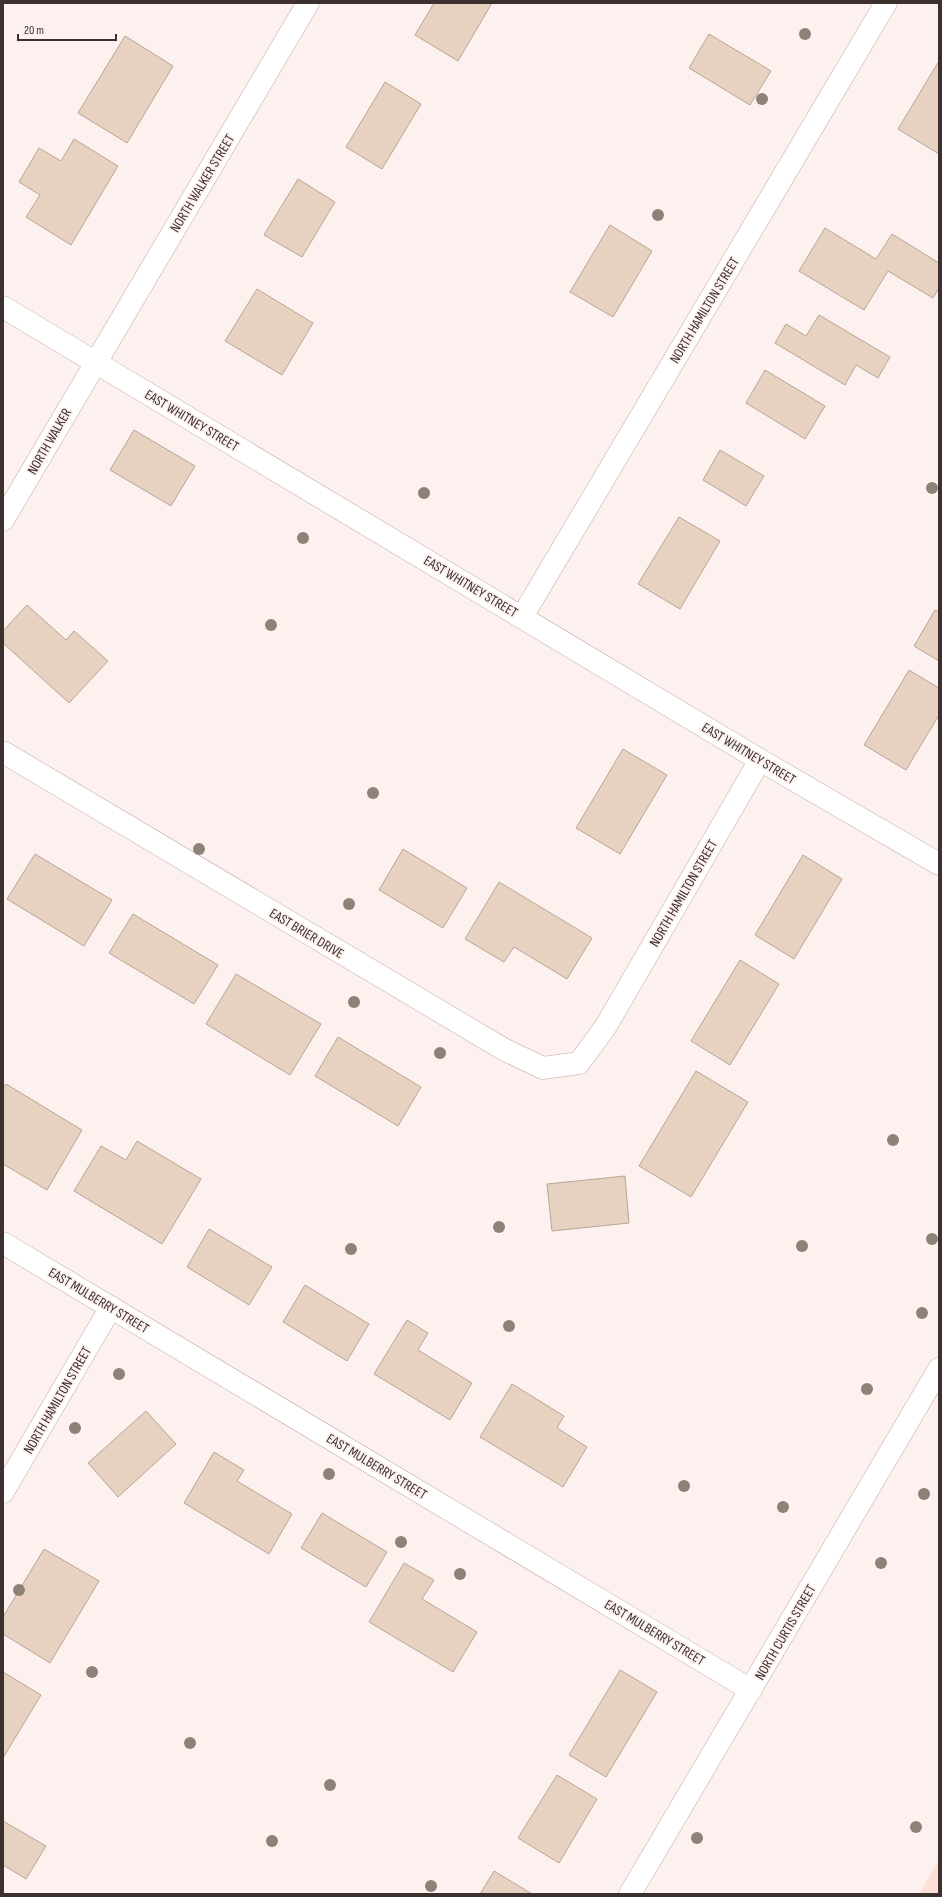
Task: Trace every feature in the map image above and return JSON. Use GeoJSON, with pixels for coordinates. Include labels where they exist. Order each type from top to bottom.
{"type":"FeatureCollection","features":[{"type":"Feature","properties":{"kind":"street","name":"NORTH WALKER STREET"},"geometry":{"type":"LineString","coordinates":[[96,362],[308,3]]}},
{"type":"Feature","properties":{"kind":"street","name":"NORTH HAMILTON STREET"},"geometry":{"type":"LineString","coordinates":[[522,617],[886,3]]}},
{"type":"Feature","properties":{"kind":"street","name":"EAST WHITNEY STREET"},"geometry":{"type":"LineString","coordinates":[[3,307],[760,760],[939,864]]}},
{"type":"Feature","properties":{"kind":"street","name":"NORTH WALKER"},"geometry":{"type":"LineString","coordinates":[[3,520],[96,362]]}},
{"type":"Feature","properties":{"kind":"street","name":"EAST BRIER DRIVE"},"geometry":{"type":"LineString","coordinates":[[3,752],[505,1050],[543,1068],[579,1063],[606,1026]]}},
{"type":"Feature","properties":{"kind":"street","name":"NORTH HAMILTON STREET"},"geometry":{"type":"LineString","coordinates":[[606,1026],[760,760]]}},
{"type":"Feature","properties":{"kind":"street","name":"EAST MULBERRY STREET"},"geometry":{"type":"LineString","coordinates":[[3,1243],[751,1690]]}},
{"type":"Feature","properties":{"kind":"street","name":"NORTH HAMILTON STREET"},"geometry":{"type":"LineString","coordinates":[[3,1492],[111,1307]]}},
{"type":"Feature","properties":{"kind":"street","name":"NORTH CURTIS STREET"},"geometry":{"type":"LineString","coordinates":[[630,1894],[939,1369]]}},
{"type":"Feature","properties":{"kind":"shaded area"},"geometry":{"type":"Polygon","coordinates":[[[939,1860],[939,1894],[919,1894],[939,1860]]]}},
{"type":"Feature","properties":{"kind":"building"},"geometry":{"type":"Polygon","coordinates":[[[434,3],[492,3],[458,61],[415,35],[434,3]]]}},
{"type":"Feature","properties":{"kind":"building"},"geometry":{"type":"Polygon","coordinates":[[[709,34],[771,71],[750,105],[689,68],[709,34]]]}},
{"type":"Feature","properties":{"kind":"building"},"geometry":{"type":"Polygon","coordinates":[[[125,36],[173,66],[127,143],[78,113],[125,36]]]}},
{"type":"Feature","properties":{"kind":"building"},"geometry":{"type":"Polygon","coordinates":[[[939,61],[939,154],[898,129],[939,61]]]}},
{"type":"Feature","properties":{"kind":"building"},"geometry":{"type":"Polygon","coordinates":[[[385,82],[421,104],[382,169],[346,147],[385,82]]]}},
{"type":"Feature","properties":{"kind":"building"},"geometry":{"type":"Polygon","coordinates":[[[74,139],[118,166],[71,245],[26,217],[40,195],[19,182],[39,148],[61,161],[74,139]]]}},
{"type":"Feature","properties":{"kind":"building"},"geometry":{"type":"Polygon","coordinates":[[[298,179],[335,202],[302,257],[264,235],[298,179]]]}},
{"type":"Feature","properties":{"kind":"building"},"geometry":{"type":"Polygon","coordinates":[[[610,225],[652,251],[613,317],[570,292],[610,225]]]}},
{"type":"Feature","properties":{"kind":"building"},"geometry":{"type":"Polygon","coordinates":[[[825,228],[876,259],[892,234],[939,263],[939,288],[933,298],[888,271],[864,310],[799,271],[825,228]]]}},
{"type":"Feature","properties":{"kind":"building"},"geometry":{"type":"Polygon","coordinates":[[[257,289],[313,323],[282,375],[225,341],[257,289]]]}},
{"type":"Feature","properties":{"kind":"building"},"geometry":{"type":"Polygon","coordinates":[[[819,315],[890,357],[878,378],[856,365],[845,385],[775,343],[786,324],[806,336],[819,315]]]}},
{"type":"Feature","properties":{"kind":"building"},"geometry":{"type":"Polygon","coordinates":[[[765,370],[825,406],[805,439],[746,403],[765,370]]]}},
{"type":"Feature","properties":{"kind":"building"},"geometry":{"type":"Polygon","coordinates":[[[134,430],[195,466],[171,506],[110,470],[134,430]]]}},
{"type":"Feature","properties":{"kind":"building"},"geometry":{"type":"Polygon","coordinates":[[[720,450],[764,476],[746,506],[703,480],[720,450]]]}},
{"type":"Feature","properties":{"kind":"building"},"geometry":{"type":"Polygon","coordinates":[[[679,517],[720,541],[680,609],[638,584],[679,517]]]}},
{"type":"Feature","properties":{"kind":"building"},"geometry":{"type":"Polygon","coordinates":[[[27,605],[66,640],[74,631],[108,661],[69,703],[3,643],[3,631],[27,605]]]}},
{"type":"Feature","properties":{"kind":"building"},"geometry":{"type":"Polygon","coordinates":[[[935,610],[939,612],[939,661],[914,646],[935,610]]]}},
{"type":"Feature","properties":{"kind":"building"},"geometry":{"type":"Polygon","coordinates":[[[909,670],[939,688],[939,715],[906,770],[864,745],[909,670]]]}},
{"type":"Feature","properties":{"kind":"building"},"geometry":{"type":"Polygon","coordinates":[[[623,749],[667,775],[620,854],[576,828],[623,749]]]}},
{"type":"Feature","properties":{"kind":"building"},"geometry":{"type":"Polygon","coordinates":[[[403,849],[467,888],[443,928],[379,890],[403,849]]]}},
{"type":"Feature","properties":{"kind":"building"},"geometry":{"type":"Polygon","coordinates":[[[35,854],[112,900],[84,946],[7,899],[35,854]]]}},
{"type":"Feature","properties":{"kind":"building"},"geometry":{"type":"Polygon","coordinates":[[[803,855],[842,879],[794,959],[755,935],[803,855]]]}},
{"type":"Feature","properties":{"kind":"building"},"geometry":{"type":"Polygon","coordinates":[[[499,882],[592,938],[567,979],[514,947],[504,962],[465,939],[499,882]]]}},
{"type":"Feature","properties":{"kind":"building"},"geometry":{"type":"Polygon","coordinates":[[[133,914],[218,965],[194,1004],[109,953],[133,914]]]}},
{"type":"Feature","properties":{"kind":"building"},"geometry":{"type":"Polygon","coordinates":[[[740,960],[779,984],[730,1065],[691,1041],[740,960]]]}},
{"type":"Feature","properties":{"kind":"building"},"geometry":{"type":"Polygon","coordinates":[[[236,974],[321,1024],[290,1075],[206,1024],[236,974]]]}},
{"type":"Feature","properties":{"kind":"building"},"geometry":{"type":"Polygon","coordinates":[[[338,1037],[421,1087],[398,1126],[315,1076],[338,1037]]]}},
{"type":"Feature","properties":{"kind":"building"},"geometry":{"type":"Polygon","coordinates":[[[696,1071],[748,1102],[691,1197],[639,1166],[696,1071]]]}},
{"type":"Feature","properties":{"kind":"building"},"geometry":{"type":"Polygon","coordinates":[[[6,1084],[82,1130],[47,1190],[3,1164],[3,1088],[6,1084]]]}},
{"type":"Feature","properties":{"kind":"building"},"geometry":{"type":"Polygon","coordinates":[[[137,1141],[201,1179],[162,1244],[74,1191],[101,1146],[126,1160],[137,1141]]]}},
{"type":"Feature","properties":{"kind":"building"},"geometry":{"type":"Polygon","coordinates":[[[625,1176],[629,1223],[552,1231],[547,1184],[625,1176]]]}},
{"type":"Feature","properties":{"kind":"building"},"geometry":{"type":"Polygon","coordinates":[[[209,1229],[272,1267],[249,1305],[187,1267],[209,1229]]]}},
{"type":"Feature","properties":{"kind":"building"},"geometry":{"type":"Polygon","coordinates":[[[305,1285],[369,1324],[347,1361],[283,1322],[305,1285]]]}},
{"type":"Feature","properties":{"kind":"building"},"geometry":{"type":"Polygon","coordinates":[[[407,1320],[428,1333],[418,1350],[472,1383],[450,1420],[374,1374],[407,1320]]]}},
{"type":"Feature","properties":{"kind":"building"},"geometry":{"type":"Polygon","coordinates":[[[512,1384],[564,1416],[557,1428],[587,1447],[563,1487],[480,1437],[512,1384]]]}},
{"type":"Feature","properties":{"kind":"building"},"geometry":{"type":"Polygon","coordinates":[[[146,1411],[176,1444],[118,1497],[88,1463],[146,1411]]]}},
{"type":"Feature","properties":{"kind":"building"},"geometry":{"type":"Polygon","coordinates":[[[214,1452],[244,1470],[237,1481],[292,1514],[269,1554],[184,1503],[214,1452]]]}},
{"type":"Feature","properties":{"kind":"building"},"geometry":{"type":"Polygon","coordinates":[[[322,1513],[387,1552],[366,1587],[301,1548],[322,1513]]]}},
{"type":"Feature","properties":{"kind":"building"},"geometry":{"type":"Polygon","coordinates":[[[44,1549],[99,1581],[50,1663],[3,1634],[3,1617],[44,1549]]]}},
{"type":"Feature","properties":{"kind":"building"},"geometry":{"type":"Polygon","coordinates":[[[404,1563],[434,1580],[422,1599],[477,1632],[453,1672],[369,1622],[404,1563]]]}},
{"type":"Feature","properties":{"kind":"building"},"geometry":{"type":"Polygon","coordinates":[[[620,1670],[657,1692],[606,1777],[569,1755],[620,1670]]]}},
{"type":"Feature","properties":{"kind":"building"},"geometry":{"type":"Polygon","coordinates":[[[3,1672],[41,1695],[3,1758],[3,1672]]]}},
{"type":"Feature","properties":{"kind":"building"},"geometry":{"type":"Polygon","coordinates":[[[557,1775],[597,1799],[559,1863],[518,1838],[557,1775]]]}},
{"type":"Feature","properties":{"kind":"building"},"geometry":{"type":"Polygon","coordinates":[[[3,1821],[46,1846],[26,1879],[3,1865],[3,1821]]]}},
{"type":"Feature","properties":{"kind":"building"},"geometry":{"type":"Polygon","coordinates":[[[494,1871],[532,1894],[480,1894],[494,1871]]]}}]}
